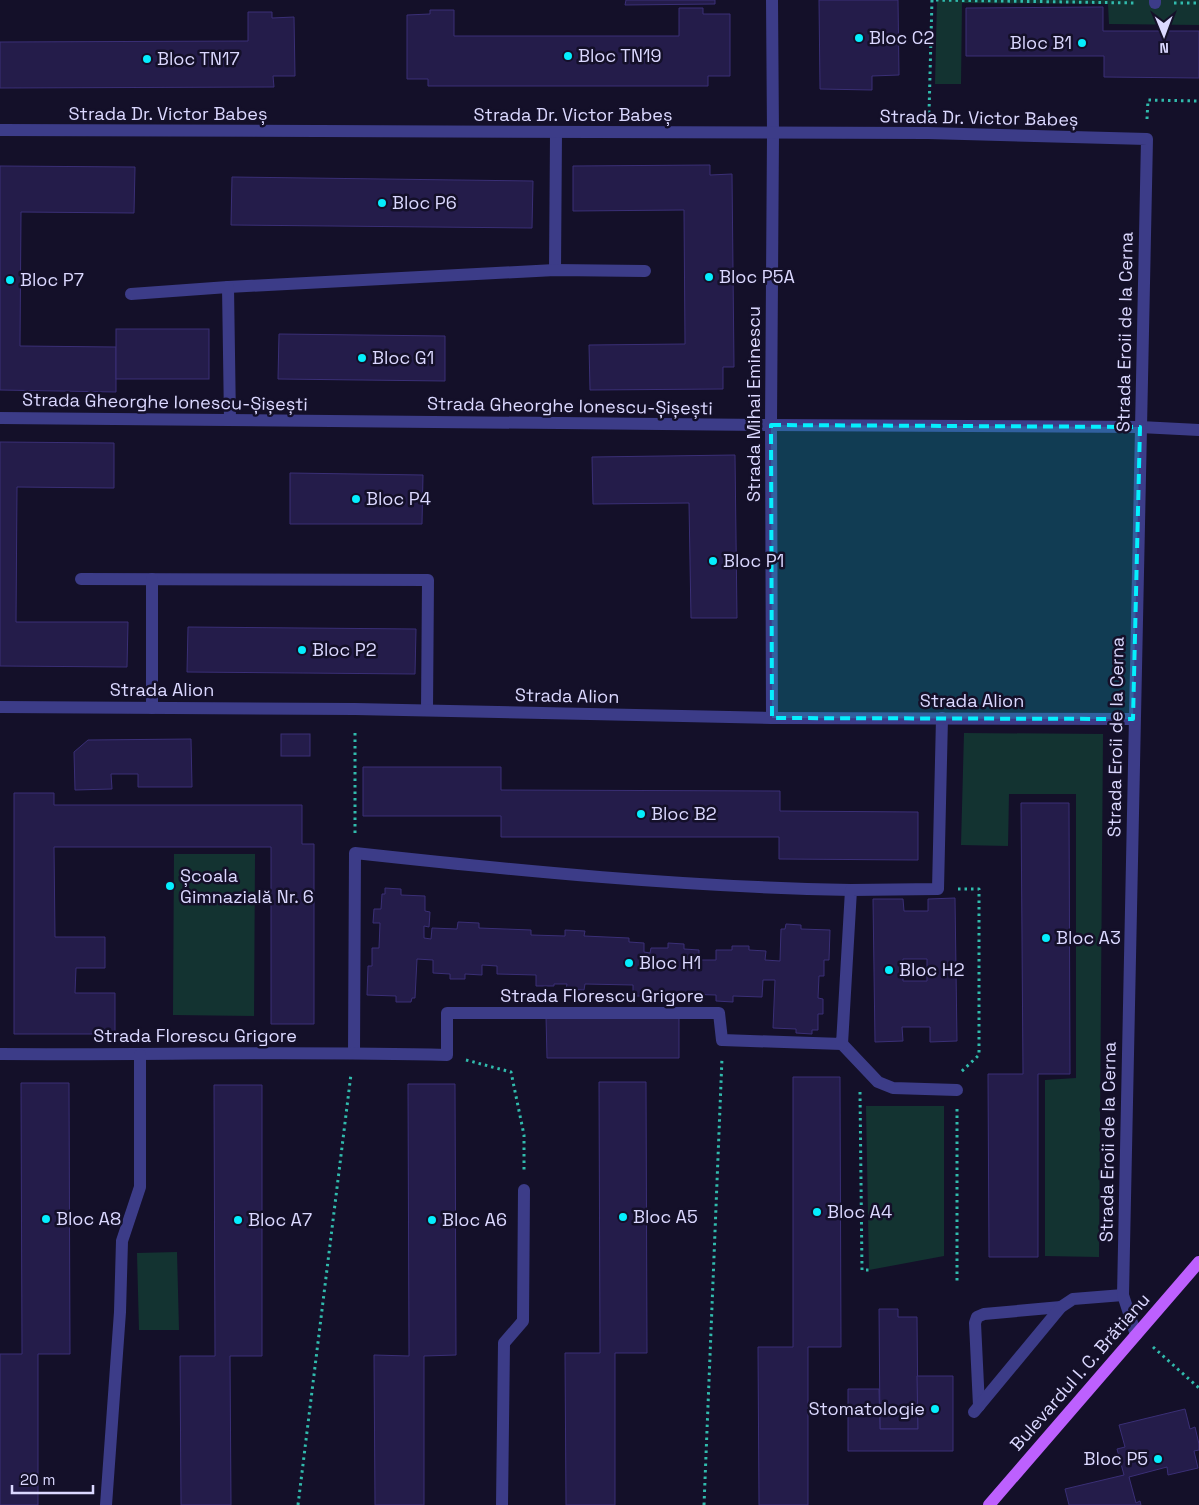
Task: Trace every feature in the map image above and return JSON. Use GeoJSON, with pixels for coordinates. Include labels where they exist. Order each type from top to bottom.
{"type":"FeatureCollection","features":[{"type":"Feature","properties":{"kind":"main road","name":"Bulevardul I. C. Brătianu"},"geometry":{"type":"LineString","coordinates":[[988,1505],[1199,1262]]}},
{"type":"Feature","properties":{"kind":"street","name":"Strada Mihai Eminescu"},"geometry":{"type":"LineString","coordinates":[[772,0],[772,718]]}},
{"type":"Feature","properties":{"kind":"street","name":"Strada Dr. Victor Babeș"},"geometry":{"type":"LineString","coordinates":[[0,130],[773,134],[928,133],[1147,139]]}},
{"type":"Feature","properties":{"kind":"street"},"geometry":{"type":"LineString","coordinates":[[555,270],[556,133]]}},
{"type":"Feature","properties":{"kind":"street","name":"Strada Eroii de la Cerna"},"geometry":{"type":"LineString","coordinates":[[1136,1334],[1123,1295],[1133,719],[1147,139]]}},
{"type":"Feature","properties":{"kind":"street"},"geometry":{"type":"LineString","coordinates":[[130,294],[555,270],[646,271]]}},
{"type":"Feature","properties":{"kind":"street"},"geometry":{"type":"LineString","coordinates":[[228,287],[230,420]]}},
{"type":"Feature","properties":{"kind":"street","name":"Strada Gheorghe Ionescu-Șișești"},"geometry":{"type":"LineString","coordinates":[[0,418],[1140,427],[1199,430]]}},
{"type":"Feature","properties":{"kind":"street"},"geometry":{"type":"LineString","coordinates":[[81,579],[428,580],[427,710]]}},
{"type":"Feature","properties":{"kind":"street"},"geometry":{"type":"LineString","coordinates":[[152,579],[152,708]]}},
{"type":"Feature","properties":{"kind":"street","name":"Strada Alion"},"geometry":{"type":"LineString","coordinates":[[0,707],[427,710],[772,718],[1133,719]]}},
{"type":"Feature","properties":{"kind":"street"},"geometry":{"type":"LineString","coordinates":[[354,1053],[354,853],[499,868],[767,888],[851,890],[938,888],[942,718]]}},
{"type":"Feature","properties":{"kind":"street"},"geometry":{"type":"LineString","coordinates":[[842,1044],[851,890]]}},
{"type":"Feature","properties":{"kind":"street","name":"Strada Florescu Grigore"},"geometry":{"type":"LineString","coordinates":[[0,1054],[354,1053],[448,1055],[447,1013],[719,1014],[722,1040]]}},
{"type":"Feature","properties":{"kind":"street"},"geometry":{"type":"LineString","coordinates":[[722,1040],[842,1044],[878,1082],[893,1088],[957,1090]]}},
{"type":"Feature","properties":{"kind":"street"},"geometry":{"type":"LineString","coordinates":[[106,1505],[120,1312],[122,1241],[140,1187],[140,1055]]}},
{"type":"Feature","properties":{"kind":"street"},"geometry":{"type":"LineString","coordinates":[[502,1505],[504,1343],[523,1321],[524,1190]]}},
{"type":"Feature","properties":{"kind":"street"},"geometry":{"type":"LineString","coordinates":[[1061,1307],[984,1314],[977,1317],[976,1409],[1061,1307],[1073,1299],[1123,1295]]}},
{"type":"Feature","properties":{"kind":"path"},"geometry":{"type":"LineString","coordinates":[[928,133],[932,0],[1199,4]]}},
{"type":"Feature","properties":{"kind":"path"},"geometry":{"type":"LineString","coordinates":[[1147,139],[1148,100],[1199,101]]}},
{"type":"Feature","properties":{"kind":"path"},"geometry":{"type":"LineString","coordinates":[[354,853],[355,709]]}},
{"type":"Feature","properties":{"kind":"path"},"geometry":{"type":"LineString","coordinates":[[938,888],[979,889],[979,1055],[957,1076],[958,1283]]}},
{"type":"Feature","properties":{"kind":"path"},"geometry":{"type":"LineString","coordinates":[[704,1505],[722,1040]]}},
{"type":"Feature","properties":{"kind":"path"},"geometry":{"type":"LineString","coordinates":[[298,1505],[354,1053]]}},
{"type":"Feature","properties":{"kind":"path"},"geometry":{"type":"LineString","coordinates":[[448,1055],[511,1072],[524,1135],[524,1190]]}},
{"type":"Feature","properties":{"kind":"path"},"geometry":{"type":"LineString","coordinates":[[860,1063],[862,1270],[869,1270]]}},
{"type":"Feature","properties":{"kind":"path"},"geometry":{"type":"LineString","coordinates":[[1136,1334],[1199,1388]]}},
{"type":"Feature","properties":{"kind":"highlighted area"},"geometry":{"type":"Polygon","coordinates":[[[771,425],[1140,427],[1133,719],[772,718],[771,425]]]}},
{"type":"Feature","properties":{"kind":"green space"},"geometry":{"type":"Polygon","coordinates":[[[937,0],[1199,0],[1199,25],[1109,24],[1108,4],[962,3],[961,84],[935,84],[937,0]]]}},
{"type":"Feature","properties":{"kind":"green space"},"geometry":{"type":"Polygon","coordinates":[[[964,733],[1103,734],[1099,1257],[1045,1256],[1045,1080],[1076,1078],[1076,794],[1009,794],[1008,846],[961,845],[964,733]]]}},
{"type":"Feature","properties":{"kind":"green space"},"geometry":{"type":"Polygon","coordinates":[[[174,854],[255,854],[254,1016],[173,1015],[174,854]]]}},
{"type":"Feature","properties":{"kind":"green space"},"geometry":{"type":"Polygon","coordinates":[[[866,1106],[944,1106],[944,1256],[869,1270],[866,1106]]]}},
{"type":"Feature","properties":{"kind":"green space"},"geometry":{"type":"Polygon","coordinates":[[[177,1252],[179,1330],[139,1330],[137,1253],[177,1252]]]}},
{"type":"Feature","properties":{"kind":"building"},"geometry":{"type":"Polygon","coordinates":[[[626,0],[715,0],[715,4],[625,5],[626,0]]]}},
{"type":"Feature","properties":{"kind":"building","name":"Bloc C2"},"geometry":{"type":"Polygon","coordinates":[[[819,0],[898,0],[899,75],[872,76],[872,90],[820,89],[819,0]]]}},
{"type":"Feature","properties":{"kind":"building","name":"Bloc B1"},"geometry":{"type":"Polygon","coordinates":[[[1103,7],[1103,31],[1199,31],[1199,78],[1104,77],[1104,56],[966,56],[966,8],[1103,7]]]}},
{"type":"Feature","properties":{"kind":"building","name":"Bloc TN19"},"geometry":{"type":"Polygon","coordinates":[[[679,8],[703,8],[703,14],[730,14],[730,76],[708,76],[708,86],[428,86],[428,79],[407,79],[407,15],[430,14],[430,10],[454,10],[454,36],[679,36],[679,8]]]}},
{"type":"Feature","properties":{"kind":"building","name":"Bloc TN17"},"geometry":{"type":"Polygon","coordinates":[[[248,12],[272,12],[272,18],[294,17],[295,76],[273,76],[274,87],[0,88],[0,42],[248,41],[248,12]]]}},
{"type":"Feature","properties":{"kind":"building","name":"Bloc P5A"},"geometry":{"type":"Polygon","coordinates":[[[710,165],[710,175],[732,174],[734,367],[723,367],[723,389],[590,390],[589,345],[685,344],[684,210],[573,211],[573,166],[710,165]]]}},
{"type":"Feature","properties":{"kind":"building","name":"Bloc P7"},"geometry":{"type":"Polygon","coordinates":[[[0,166],[135,167],[134,213],[21,212],[20,346],[116,347],[116,392],[0,390],[0,166]]]}},
{"type":"Feature","properties":{"kind":"building","name":"Bloc P6"},"geometry":{"type":"Polygon","coordinates":[[[232,177],[533,181],[532,228],[231,225],[232,177]]]}},
{"type":"Feature","properties":{"kind":"building"},"geometry":{"type":"Polygon","coordinates":[[[116,329],[209,329],[209,379],[116,379],[116,329]]]}},
{"type":"Feature","properties":{"kind":"building","name":"Bloc G1"},"geometry":{"type":"Polygon","coordinates":[[[279,334],[445,336],[445,381],[278,379],[279,334]]]}},
{"type":"Feature","properties":{"kind":"building"},"geometry":{"type":"Polygon","coordinates":[[[0,442],[114,443],[114,488],[17,487],[16,622],[128,622],[127,667],[0,666],[0,442]]]}},
{"type":"Feature","properties":{"kind":"building","name":"Bloc P1"},"geometry":{"type":"Polygon","coordinates":[[[735,455],[737,618],[691,618],[689,503],[593,504],[592,457],[735,455]]]}},
{"type":"Feature","properties":{"kind":"building","name":"Bloc P4"},"geometry":{"type":"Polygon","coordinates":[[[290,473],[423,475],[422,524],[290,524],[290,473]]]}},
{"type":"Feature","properties":{"kind":"building","name":"Bloc P2"},"geometry":{"type":"Polygon","coordinates":[[[188,627],[416,629],[415,674],[187,672],[188,627]]]}},
{"type":"Feature","properties":{"kind":"building"},"geometry":{"type":"Polygon","coordinates":[[[281,734],[310,734],[310,756],[281,756],[281,734]]]}},
{"type":"Feature","properties":{"kind":"building"},"geometry":{"type":"Polygon","coordinates":[[[191,739],[192,787],[138,787],[138,774],[111,774],[112,789],[75,790],[74,752],[88,740],[191,739]]]}},
{"type":"Feature","properties":{"kind":"building","name":"Bloc B2"},"geometry":{"type":"Polygon","coordinates":[[[363,767],[501,767],[501,790],[780,791],[780,811],[918,812],[918,860],[779,859],[779,837],[501,837],[501,816],[363,816],[363,767]]]}},
{"type":"Feature","properties":{"kind":"building"},"geometry":{"type":"Polygon","coordinates":[[[14,793],[54,793],[54,805],[302,805],[302,844],[314,844],[314,1024],[271,1024],[271,847],[54,847],[55,937],[105,937],[105,968],[76,968],[75,993],[115,993],[115,1034],[14,1034],[14,793]]]}},
{"type":"Feature","properties":{"kind":"building","name":"Bloc A3"},"geometry":{"type":"Polygon","coordinates":[[[1021,803],[1069,803],[1070,1074],[1038,1074],[1038,1257],[989,1257],[988,1074],[1023,1074],[1021,803]]]}},
{"type":"Feature","properties":{"kind":"building","name":"Bloc H1"},"geometry":{"type":"Polygon","coordinates":[[[385,888],[401,889],[401,895],[425,896],[425,911],[430,912],[429,927],[424,926],[424,938],[431,939],[432,928],[457,929],[458,922],[479,923],[479,928],[531,930],[531,935],[565,936],[565,930],[585,931],[584,936],[629,938],[629,942],[644,943],[644,952],[650,953],[651,948],[668,948],[668,943],[684,944],[684,949],[699,950],[699,960],[716,960],[716,950],[732,950],[732,946],[749,946],[749,950],[766,951],[765,960],[780,961],[781,929],[785,929],[786,924],[801,925],[801,929],[830,930],[829,960],[824,960],[824,976],[819,976],[818,998],[823,999],[823,1014],[818,1014],[818,1030],[812,1030],[812,1034],[796,1033],[796,1029],[773,1028],[775,980],[763,980],[762,997],[733,996],[733,1002],[716,1001],[716,995],[681,994],[681,999],[666,999],[667,993],[653,993],[653,996],[633,996],[633,985],[585,984],[584,990],[566,989],[567,984],[536,986],[536,975],[497,974],[497,966],[482,965],[482,975],[465,974],[465,979],[450,979],[450,974],[433,973],[433,960],[417,959],[415,998],[412,998],[411,1002],[396,1002],[396,996],[367,995],[368,966],[372,966],[372,948],[379,948],[380,923],[373,923],[374,909],[381,909],[382,894],[385,894],[385,888]]]}},
{"type":"Feature","properties":{"kind":"building","name":"Bloc H2"},"geometry":{"type":"Polygon","coordinates":[[[955,898],[957,1041],[930,1042],[930,1027],[902,1027],[903,1041],[875,1042],[873,899],[903,899],[904,911],[928,911],[928,899],[955,898]],[[903,959],[903,981],[927,981],[927,959],[903,959]]]}},
{"type":"Feature","properties":{"kind":"building"},"geometry":{"type":"Polygon","coordinates":[[[546,1016],[679,1016],[679,1058],[547,1058],[546,1016]]]}},
{"type":"Feature","properties":{"kind":"building","name":"Bloc A4"},"geometry":{"type":"Polygon","coordinates":[[[793,1077],[840,1077],[841,1347],[808,1347],[808,1505],[759,1505],[758,1347],[793,1347],[793,1077]]]}},
{"type":"Feature","properties":{"kind":"building","name":"Bloc A5"},"geometry":{"type":"Polygon","coordinates":[[[599,1082],[646,1082],[647,1353],[615,1353],[615,1505],[566,1505],[565,1353],[600,1353],[599,1082]]]}},
{"type":"Feature","properties":{"kind":"building","name":"Bloc A8"},"geometry":{"type":"Polygon","coordinates":[[[21,1083],[69,1083],[70,1354],[38,1354],[38,1505],[0,1505],[0,1354],[22,1354],[21,1083]]]}},
{"type":"Feature","properties":{"kind":"building","name":"Bloc A6"},"geometry":{"type":"Polygon","coordinates":[[[408,1084],[455,1084],[456,1355],[424,1356],[424,1505],[375,1505],[374,1355],[409,1356],[408,1084]]]}},
{"type":"Feature","properties":{"kind":"building","name":"Bloc A7"},"geometry":{"type":"Polygon","coordinates":[[[214,1085],[262,1085],[262,1356],[230,1356],[231,1505],[181,1505],[180,1356],[215,1356],[214,1085]]]}},
{"type":"Feature","properties":{"kind":"building"},"geometry":{"type":"Polygon","coordinates":[[[879,1309],[898,1309],[898,1317],[917,1317],[918,1429],[880,1429],[879,1309]]]}},
{"type":"Feature","properties":{"kind":"building","name":"Stomatologie"},"geometry":{"type":"Polygon","coordinates":[[[917,1376],[953,1376],[953,1451],[848,1451],[848,1389],[879,1389],[880,1429],[918,1429],[917,1376]]]}},
{"type":"Feature","properties":{"kind":"building","name":"Bloc P5"},"geometry":{"type":"Polygon","coordinates":[[[1185,1409],[1190,1429],[1195,1427],[1199,1444],[1199,1450],[1194,1451],[1198,1468],[1168,1475],[1167,1467],[1129,1477],[1136,1503],[1140,1501],[1141,1505],[1069,1505],[1065,1489],[1124,1475],[1117,1449],[1125,1447],[1119,1425],[1185,1409]]]}},
{"type":"Feature","properties":{"kind":"place","name":"Bloc C2"},"geometry":{"type":"Point","coordinates":[859,38]}},
{"type":"Feature","properties":{"kind":"place","name":"Bloc B1"},"geometry":{"type":"Point","coordinates":[1082,43]}},
{"type":"Feature","properties":{"kind":"place","name":"Bloc TN19"},"geometry":{"type":"Point","coordinates":[568,56]}},
{"type":"Feature","properties":{"kind":"place","name":"Bloc TN17"},"geometry":{"type":"Point","coordinates":[147,59]}},
{"type":"Feature","properties":{"kind":"place","name":"Bloc P6"},"geometry":{"type":"Point","coordinates":[382,203]}},
{"type":"Feature","properties":{"kind":"place","name":"Bloc P5A"},"geometry":{"type":"Point","coordinates":[709,277]}},
{"type":"Feature","properties":{"kind":"place","name":"Bloc P7"},"geometry":{"type":"Point","coordinates":[10,280]}},
{"type":"Feature","properties":{"kind":"place","name":"Bloc G1"},"geometry":{"type":"Point","coordinates":[362,358]}},
{"type":"Feature","properties":{"kind":"place","name":"Bloc P4"},"geometry":{"type":"Point","coordinates":[356,499]}},
{"type":"Feature","properties":{"kind":"place","name":"Bloc P1"},"geometry":{"type":"Point","coordinates":[713,561]}},
{"type":"Feature","properties":{"kind":"place","name":"Bloc P2"},"geometry":{"type":"Point","coordinates":[302,650]}},
{"type":"Feature","properties":{"kind":"place","name":"Bloc B2"},"geometry":{"type":"Point","coordinates":[641,814]}},
{"type":"Feature","properties":{"kind":"place","name":"Școala Gimnazială Nr. 6"},"geometry":{"type":"Point","coordinates":[170,886]}},
{"type":"Feature","properties":{"kind":"place","name":"Bloc A3"},"geometry":{"type":"Point","coordinates":[1046,938]}},
{"type":"Feature","properties":{"kind":"place","name":"Bloc H1"},"geometry":{"type":"Point","coordinates":[629,963]}},
{"type":"Feature","properties":{"kind":"place","name":"Bloc H2"},"geometry":{"type":"Point","coordinates":[889,970]}},
{"type":"Feature","properties":{"kind":"place","name":"Bloc A4"},"geometry":{"type":"Point","coordinates":[817,1212]}},
{"type":"Feature","properties":{"kind":"place","name":"Bloc A5"},"geometry":{"type":"Point","coordinates":[623,1217]}},
{"type":"Feature","properties":{"kind":"place","name":"Bloc A8"},"geometry":{"type":"Point","coordinates":[46,1219]}},
{"type":"Feature","properties":{"kind":"place","name":"Bloc A7"},"geometry":{"type":"Point","coordinates":[238,1220]}},
{"type":"Feature","properties":{"kind":"place","name":"Bloc A6"},"geometry":{"type":"Point","coordinates":[432,1220]}},
{"type":"Feature","properties":{"kind":"place","name":"Stomatologie"},"geometry":{"type":"Point","coordinates":[935,1409]}},
{"type":"Feature","properties":{"kind":"place","name":"Bloc P5"},"geometry":{"type":"Point","coordinates":[1158,1459]}}]}
